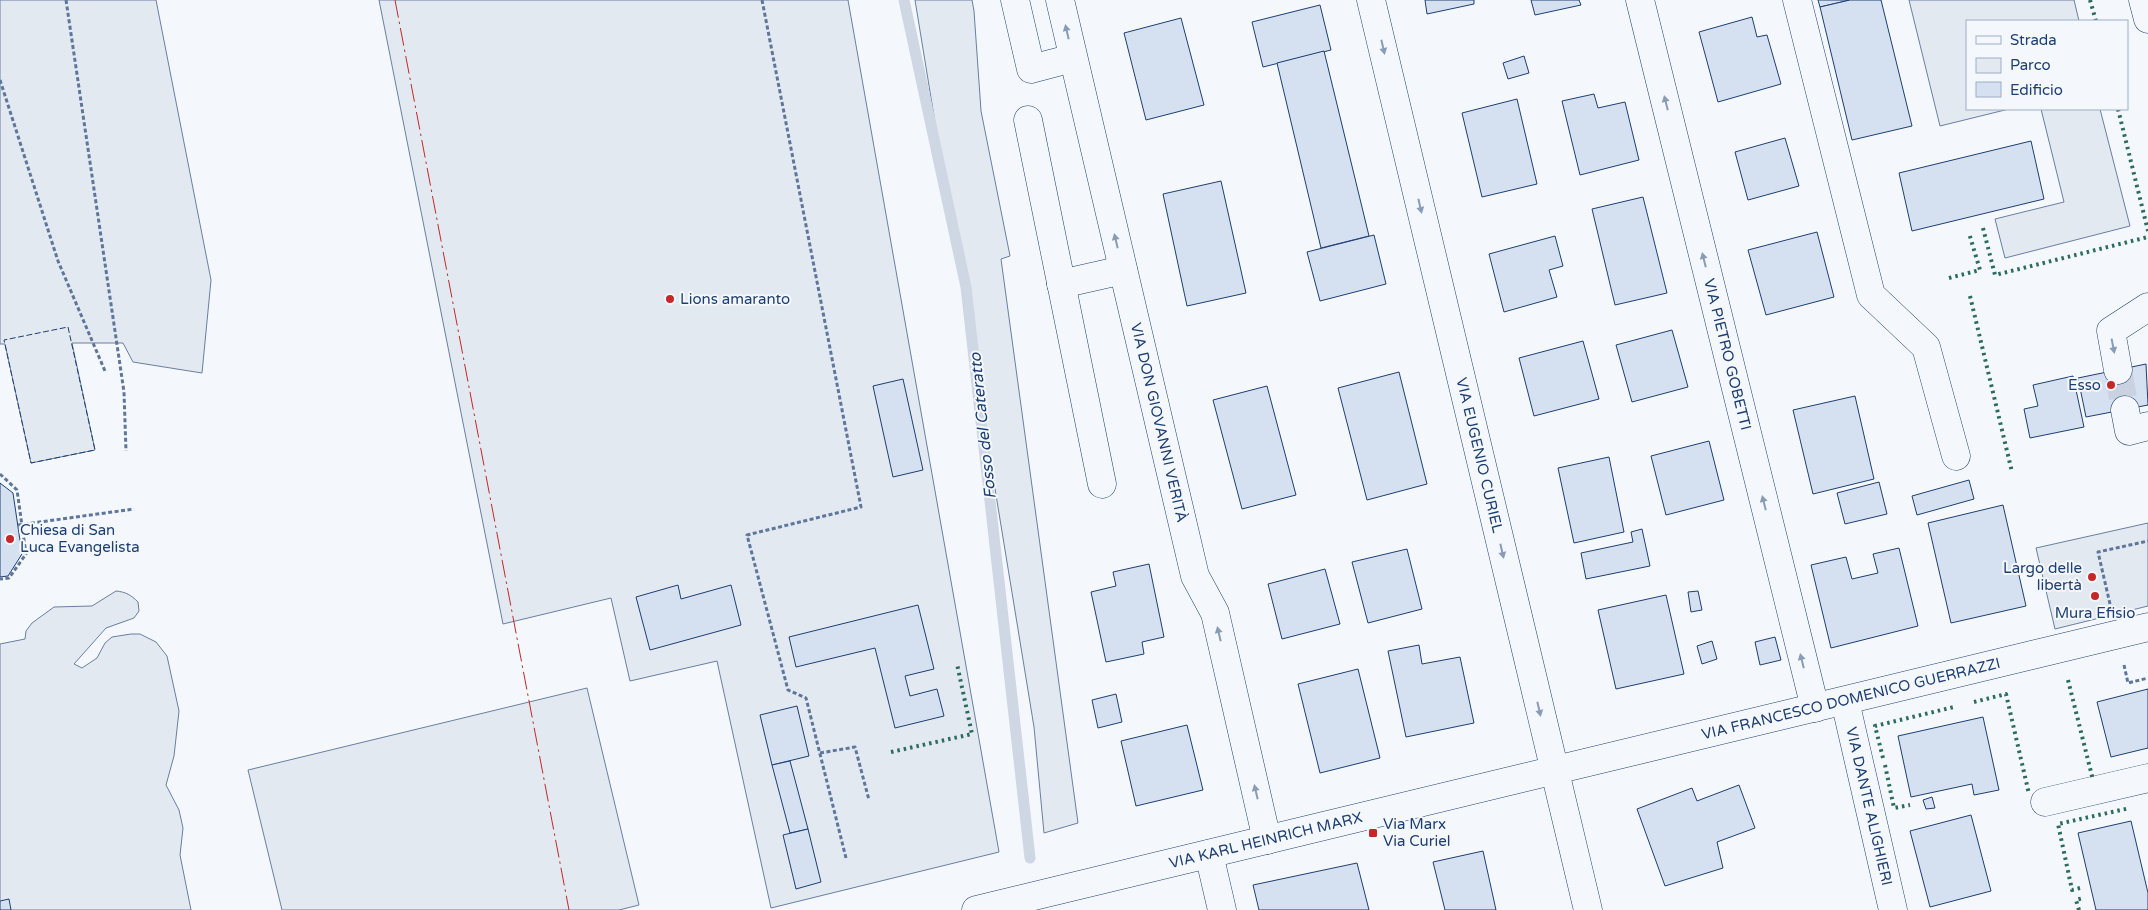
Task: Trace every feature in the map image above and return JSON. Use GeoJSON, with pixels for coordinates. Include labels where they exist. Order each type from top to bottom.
{"type":"FeatureCollection","features":[{"type":"Feature","properties":{"kind":"street"},"geometry":{"type":"LineString","coordinates":[[1015,0],[1031,69],[1073,58]]}},
{"type":"Feature","properties":{"kind":"street","name":"VIA DON GIOVANNI VERITÀ"},"geometry":{"type":"LineString","coordinates":[[1060,0],[1195,576],[1215,613],[1267,840]]}},
{"type":"Feature","properties":{"kind":"street","name":"VIA EUGENIO CURIEL"},"geometry":{"type":"LineString","coordinates":[[1371,0],[1588,910]]}},
{"type":"Feature","properties":{"kind":"street","name":"VIA PIETRO GOBETTI"},"geometry":{"type":"LineString","coordinates":[[1640,0],[1815,708]]}},
{"type":"Feature","properties":{"kind":"street"},"geometry":{"type":"LineString","coordinates":[[1797,0],[1871,294],[1926,348],[1956,456]]}},
{"type":"Feature","properties":{"kind":"street"},"geometry":{"type":"LineString","coordinates":[[2143,0],[2148,19]]}},
{"type":"Feature","properties":{"kind":"street"},"geometry":{"type":"LineString","coordinates":[[1028,120],[1102,484]]}},
{"type":"Feature","properties":{"kind":"street"},"geometry":{"type":"LineString","coordinates":[[1061,284],[1123,270]]}},
{"type":"Feature","properties":{"kind":"street"},"geometry":{"type":"LineString","coordinates":[[2118,370],[2111,331],[2148,307]]}},
{"type":"Feature","properties":{"kind":"street"},"geometry":{"type":"LineString","coordinates":[[2125,410],[2129,431],[2148,426]]}},
{"type":"Feature","properties":{"kind":"street","name":"VIA FRANCESCO DOMENICO GUERRAZZI"},"geometry":{"type":"LineString","coordinates":[[1554,771],[2148,627]]}},
{"type":"Feature","properties":{"kind":"street","name":"VIA DANTE ALIGHIERI"},"geometry":{"type":"LineString","coordinates":[[1845,701],[1893,910]]}},
{"type":"Feature","properties":{"kind":"street","name":"VIA KARL HEINRICH MARX"},"geometry":{"type":"LineString","coordinates":[[976,910],[1554,771]]}},
{"type":"Feature","properties":{"kind":"street"},"geometry":{"type":"LineString","coordinates":[[2045,802],[2148,778]]}},
{"type":"Feature","properties":{"kind":"street"},"geometry":{"type":"LineString","coordinates":[[1209,854],[1222,910]]}},
{"type":"Feature","properties":{"kind":"path"},"geometry":{"type":"LineString","coordinates":[[66,0],[124,392],[126,451]]}},
{"type":"Feature","properties":{"kind":"path"},"geometry":{"type":"LineString","coordinates":[[762,0],[861,507],[747,535],[788,690],[806,698],[846,858]]}},
{"type":"Feature","properties":{"kind":"path"},"geometry":{"type":"LineString","coordinates":[[0,80],[58,261],[105,371]]}},
{"type":"Feature","properties":{"kind":"path"},"geometry":{"type":"LineString","coordinates":[[0,474],[17,490],[20,525],[26,554],[9,578],[0,579]]}},
{"type":"Feature","properties":{"kind":"path"},"geometry":{"type":"LineString","coordinates":[[20,525],[134,508]]}},
{"type":"Feature","properties":{"kind":"path"},"geometry":{"type":"LineString","coordinates":[[2111,610],[2098,552],[2148,541]]}},
{"type":"Feature","properties":{"kind":"path"},"geometry":{"type":"LineString","coordinates":[[2123,660],[2128,683],[2148,678]]}},
{"type":"Feature","properties":{"kind":"path"},"geometry":{"type":"LineString","coordinates":[[820,753],[856,747],[869,800]]}},
{"type":"Feature","properties":{"kind":"green space"},"geometry":{"type":"Polygon","coordinates":[[[0,0],[156,0],[211,280],[202,373],[133,362],[123,343],[72,343],[95,450],[31,463],[5,344],[0,344],[0,0]]]}},
{"type":"Feature","properties":{"kind":"green space","name":"Lions amaranto"},"geometry":{"type":"Polygon","coordinates":[[[379,0],[848,0],[999,852],[771,908],[717,661],[630,681],[611,598],[503,624],[379,0]]]}},
{"type":"Feature","properties":{"kind":"green space"},"geometry":{"type":"Polygon","coordinates":[[[915,0],[972,0],[974,11],[981,111],[1010,256],[1001,259],[1078,823],[1044,833],[1034,727],[915,0]]]}},
{"type":"Feature","properties":{"kind":"green space"},"geometry":{"type":"Polygon","coordinates":[[[1909,0],[2074,0],[2079,20],[1966,20],[1966,110],[2005,110],[1940,126],[1909,0]]]}},
{"type":"Feature","properties":{"kind":"green space"},"geometry":{"type":"Polygon","coordinates":[[[2041,110],[2100,110],[2130,226],[2005,258],[1995,219],[2064,202],[2041,110]]]}},
{"type":"Feature","properties":{"kind":"green space","name":"Largo delle libertà"},"geometry":{"type":"Polygon","coordinates":[[[2148,523],[2148,606],[2055,629],[2036,548],[2148,523]]]}},
{"type":"Feature","properties":{"kind":"green space"},"geometry":{"type":"Polygon","coordinates":[[[116,591],[126,593],[138,602],[139,611],[134,618],[106,628],[74,664],[82,668],[97,658],[105,643],[112,637],[131,634],[140,634],[156,642],[167,656],[179,711],[174,756],[166,785],[179,810],[183,828],[180,855],[191,910],[0,910],[0,644],[25,639],[26,631],[32,623],[54,607],[92,606],[116,591]]]}},
{"type":"Feature","properties":{"kind":"green space"},"geometry":{"type":"Polygon","coordinates":[[[587,688],[639,905],[619,910],[282,910],[248,770],[587,688]]]}},
{"type":"Feature","properties":{"kind":"building"},"geometry":{"type":"Polygon","coordinates":[[[1425,0],[1474,0],[1474,4],[1427,14],[1425,0]]]}},
{"type":"Feature","properties":{"kind":"building"},"geometry":{"type":"Polygon","coordinates":[[[1531,0],[1579,0],[1581,5],[1535,15],[1531,0]]]}},
{"type":"Feature","properties":{"kind":"building"},"geometry":{"type":"Polygon","coordinates":[[[1818,0],[1850,0],[1820,7],[1818,0]]]}},
{"type":"Feature","properties":{"kind":"building"},"geometry":{"type":"Polygon","coordinates":[[[1850,0],[1881,0],[1912,126],[1852,140],[1820,7],[1850,0]]]}},
{"type":"Feature","properties":{"kind":"building"},"geometry":{"type":"Polygon","coordinates":[[[1320,5],[1331,50],[1263,67],[1252,22],[1320,5]]]}},
{"type":"Feature","properties":{"kind":"building"},"geometry":{"type":"Polygon","coordinates":[[[1752,17],[1757,37],[1767,35],[1781,84],[1718,102],[1699,32],[1752,17]]]}},
{"type":"Feature","properties":{"kind":"building"},"geometry":{"type":"Polygon","coordinates":[[[1181,18],[1204,105],[1146,120],[1124,33],[1181,18]]]}},
{"type":"Feature","properties":{"kind":"building"},"geometry":{"type":"Polygon","coordinates":[[[1324,51],[1369,236],[1321,248],[1277,63],[1324,51]]]}},
{"type":"Feature","properties":{"kind":"building"},"geometry":{"type":"Polygon","coordinates":[[[1524,56],[1529,73],[1508,79],[1503,63],[1524,56]]]}},
{"type":"Feature","properties":{"kind":"building"},"geometry":{"type":"Polygon","coordinates":[[[1594,94],[1598,108],[1625,102],[1639,160],[1580,175],[1562,101],[1594,94]]]}},
{"type":"Feature","properties":{"kind":"building"},"geometry":{"type":"Polygon","coordinates":[[[1517,99],[1537,184],[1482,197],[1462,113],[1517,99]]]}},
{"type":"Feature","properties":{"kind":"building"},"geometry":{"type":"Polygon","coordinates":[[[1785,138],[1799,186],[1748,200],[1735,152],[1785,138]]]}},
{"type":"Feature","properties":{"kind":"building"},"geometry":{"type":"Polygon","coordinates":[[[2031,141],[2044,199],[1912,231],[1899,173],[2031,141]]]}},
{"type":"Feature","properties":{"kind":"building"},"geometry":{"type":"Polygon","coordinates":[[[1221,181],[1246,293],[1187,306],[1163,194],[1221,181]]]}},
{"type":"Feature","properties":{"kind":"building"},"geometry":{"type":"Polygon","coordinates":[[[1643,197],[1667,293],[1615,305],[1592,209],[1643,197]]]}},
{"type":"Feature","properties":{"kind":"building"},"geometry":{"type":"Polygon","coordinates":[[[1817,232],[1834,297],[1766,315],[1748,250],[1817,232]]]}},
{"type":"Feature","properties":{"kind":"building"},"geometry":{"type":"Polygon","coordinates":[[[1374,235],[1386,284],[1320,301],[1307,252],[1374,235]]]}},
{"type":"Feature","properties":{"kind":"building"},"geometry":{"type":"Polygon","coordinates":[[[1555,236],[1563,266],[1549,270],[1557,297],[1504,312],[1489,254],[1555,236]]]}},
{"type":"Feature","properties":{"kind":"building"},"geometry":{"type":"Polygon","coordinates":[[[1672,330],[1688,387],[1632,402],[1616,345],[1672,330]]]}},
{"type":"Feature","properties":{"kind":"building"},"geometry":{"type":"Polygon","coordinates":[[[1583,341],[1599,399],[1534,416],[1519,358],[1583,341]]]}},
{"type":"Feature","properties":{"kind":"building"},"geometry":{"type":"Polygon","coordinates":[[[2146,364],[2148,405],[2086,417],[2078,378],[2146,364]]]}},
{"type":"Feature","properties":{"kind":"building"},"geometry":{"type":"Polygon","coordinates":[[[1399,372],[1427,484],[1367,500],[1338,388],[1399,372]]]}},
{"type":"Feature","properties":{"kind":"building"},"geometry":{"type":"Polygon","coordinates":[[[2073,376],[2084,427],[2030,438],[2024,409],[2038,406],[2033,385],[2073,376]]]}},
{"type":"Feature","properties":{"kind":"building"},"geometry":{"type":"Polygon","coordinates":[[[903,379],[923,470],[893,477],[873,386],[903,379]]]}},
{"type":"Feature","properties":{"kind":"building"},"geometry":{"type":"Polygon","coordinates":[[[1267,386],[1296,495],[1242,509],[1213,400],[1267,386]]]}},
{"type":"Feature","properties":{"kind":"building"},"geometry":{"type":"Polygon","coordinates":[[[1855,396],[1874,479],[1813,494],[1793,410],[1855,396]]]}},
{"type":"Feature","properties":{"kind":"building"},"geometry":{"type":"Polygon","coordinates":[[[1709,441],[1724,500],[1666,515],[1651,456],[1709,441]]]}},
{"type":"Feature","properties":{"kind":"building"},"geometry":{"type":"Polygon","coordinates":[[[1609,457],[1624,532],[1574,543],[1558,468],[1609,457]]]}},
{"type":"Feature","properties":{"kind":"building"},"geometry":{"type":"Polygon","coordinates":[[[1969,480],[1974,499],[1917,515],[1912,496],[1969,480]]]}},
{"type":"Feature","properties":{"kind":"building"},"geometry":{"type":"Polygon","coordinates":[[[1879,482],[1887,514],[1845,524],[1837,493],[1879,482]]]}},
{"type":"Feature","properties":{"kind":"building","name":"Chiesa di San Luca Evangelista"},"geometry":{"type":"Polygon","coordinates":[[[0,483],[13,493],[22,554],[8,576],[0,577],[0,483]]]}},
{"type":"Feature","properties":{"kind":"building"},"geometry":{"type":"Polygon","coordinates":[[[2003,505],[2026,606],[1951,623],[1928,523],[2003,505]]]}},
{"type":"Feature","properties":{"kind":"building"},"geometry":{"type":"Polygon","coordinates":[[[1642,529],[1650,566],[1586,579],[1581,553],[1633,542],[1631,532],[1642,529]]]}},
{"type":"Feature","properties":{"kind":"building"},"geometry":{"type":"Polygon","coordinates":[[[1899,548],[1918,626],[1831,648],[1811,565],[1846,557],[1852,579],[1878,573],[1873,554],[1899,548]]]}},
{"type":"Feature","properties":{"kind":"building"},"geometry":{"type":"Polygon","coordinates":[[[1407,549],[1422,609],[1368,623],[1352,562],[1407,549]]]}},
{"type":"Feature","properties":{"kind":"building"},"geometry":{"type":"Polygon","coordinates":[[[1149,564],[1164,637],[1142,642],[1144,654],[1106,662],[1091,592],[1116,586],[1113,572],[1149,564]]]}},
{"type":"Feature","properties":{"kind":"building"},"geometry":{"type":"Polygon","coordinates":[[[1325,569],[1340,624],[1282,639],[1268,584],[1325,569]]]}},
{"type":"Feature","properties":{"kind":"building"},"geometry":{"type":"Polygon","coordinates":[[[678,585],[681,599],[731,585],[741,625],[650,650],[636,597],[678,585]]]}},
{"type":"Feature","properties":{"kind":"building"},"geometry":{"type":"Polygon","coordinates":[[[1698,591],[1702,610],[1691,612],[1688,592],[1698,591]]]}},
{"type":"Feature","properties":{"kind":"building"},"geometry":{"type":"Polygon","coordinates":[[[1666,595],[1684,674],[1616,689],[1598,610],[1666,595]]]}},
{"type":"Feature","properties":{"kind":"building"},"geometry":{"type":"Polygon","coordinates":[[[918,605],[934,669],[905,676],[910,696],[937,689],[944,716],[895,728],[875,648],[796,667],[789,637],[918,605]]]}},
{"type":"Feature","properties":{"kind":"building"},"geometry":{"type":"Polygon","coordinates":[[[1775,637],[1781,660],[1760,665],[1755,642],[1775,637]]]}},
{"type":"Feature","properties":{"kind":"building"},"geometry":{"type":"Polygon","coordinates":[[[1712,641],[1717,659],[1702,664],[1697,646],[1712,641]]]}},
{"type":"Feature","properties":{"kind":"building"},"geometry":{"type":"Polygon","coordinates":[[[1419,645],[1422,664],[1460,657],[1474,723],[1406,737],[1388,651],[1419,645]]]}},
{"type":"Feature","properties":{"kind":"building"},"geometry":{"type":"Polygon","coordinates":[[[1358,669],[1380,758],[1320,773],[1298,684],[1358,669]]]}},
{"type":"Feature","properties":{"kind":"building"},"geometry":{"type":"Polygon","coordinates":[[[2148,689],[2148,748],[2111,757],[2097,702],[2148,689]]]}},
{"type":"Feature","properties":{"kind":"building"},"geometry":{"type":"Polygon","coordinates":[[[1116,694],[1122,722],[1098,728],[1092,700],[1116,694]]]}},
{"type":"Feature","properties":{"kind":"building"},"geometry":{"type":"Polygon","coordinates":[[[797,706],[809,756],[772,765],[760,715],[797,706]]]}},
{"type":"Feature","properties":{"kind":"building"},"geometry":{"type":"Polygon","coordinates":[[[1983,717],[1999,790],[1974,795],[1972,784],[1911,797],[1898,736],[1983,717]]]}},
{"type":"Feature","properties":{"kind":"building"},"geometry":{"type":"Polygon","coordinates":[[[1187,725],[1203,790],[1136,806],[1121,741],[1187,725]]]}},
{"type":"Feature","properties":{"kind":"building"},"geometry":{"type":"Polygon","coordinates":[[[790,761],[808,829],[790,833],[772,765],[790,761]]]}},
{"type":"Feature","properties":{"kind":"building"},"geometry":{"type":"Polygon","coordinates":[[[1739,785],[1755,828],[1717,842],[1723,868],[1665,886],[1637,809],[1692,788],[1697,801],[1739,785]]]}},
{"type":"Feature","properties":{"kind":"building"},"geometry":{"type":"Polygon","coordinates":[[[1932,797],[1935,808],[1926,809],[1923,800],[1932,797]]]}},
{"type":"Feature","properties":{"kind":"building"},"geometry":{"type":"Polygon","coordinates":[[[1971,815],[1991,891],[1930,907],[1910,831],[1971,815]]]}},
{"type":"Feature","properties":{"kind":"building"},"geometry":{"type":"Polygon","coordinates":[[[2131,821],[2148,893],[2148,910],[2096,910],[2078,833],[2131,821]]]}},
{"type":"Feature","properties":{"kind":"building"},"geometry":{"type":"Polygon","coordinates":[[[808,829],[821,882],[796,889],[783,835],[808,829]]]}},
{"type":"Feature","properties":{"kind":"building"},"geometry":{"type":"Polygon","coordinates":[[[1483,851],[1496,910],[1445,910],[1433,862],[1483,851]]]}},
{"type":"Feature","properties":{"kind":"building"},"geometry":{"type":"Polygon","coordinates":[[[1357,863],[1369,910],[1259,910],[1253,885],[1357,863]]]}},
{"type":"Feature","properties":{"kind":"building"},"geometry":{"type":"Polygon","coordinates":[[[9,899],[11,910],[0,910],[0,901],[9,899]]]}},
{"type":"Feature","properties":{"kind":"waterway","name":"Fosso del Cateratto"},"geometry":{"type":"LineString","coordinates":[[904,0],[966,287],[1030,858]]}},
{"type":"Feature","properties":{"kind":"tunnel"},"geometry":{"type":"LineString","coordinates":[[2118,370],[2125,410]]}},
{"type":"Feature","properties":{"kind":"hedge"},"geometry":{"type":"LineString","coordinates":[[2090,0],[2096,20]]}},
{"type":"Feature","properties":{"kind":"hedge"},"geometry":{"type":"LineString","coordinates":[[2118,110],[2148,231]]}},
{"type":"Feature","properties":{"kind":"hedge"},"geometry":{"type":"LineString","coordinates":[[1983,228],[1995,275],[2148,237]]}},
{"type":"Feature","properties":{"kind":"hedge"},"geometry":{"type":"LineString","coordinates":[[1949,278],[1980,270],[1969,233]]}},
{"type":"Feature","properties":{"kind":"hedge"},"geometry":{"type":"LineString","coordinates":[[1970,296],[2012,472]]}},
{"type":"Feature","properties":{"kind":"hedge"},"geometry":{"type":"LineString","coordinates":[[891,752],[972,734],[957,664]]}},
{"type":"Feature","properties":{"kind":"hedge"},"geometry":{"type":"LineString","coordinates":[[2068,680],[2093,780]]}},
{"type":"Feature","properties":{"kind":"hedge"},"geometry":{"type":"LineString","coordinates":[[1974,702],[2006,694],[2029,794]]}},
{"type":"Feature","properties":{"kind":"hedge"},"geometry":{"type":"LineString","coordinates":[[1883,758],[1875,726],[1954,707]]}},
{"type":"Feature","properties":{"kind":"hedge"},"geometry":{"type":"LineString","coordinates":[[1885,765],[1894,808],[1910,805]]}},
{"type":"Feature","properties":{"kind":"hedge"},"geometry":{"type":"LineString","coordinates":[[2080,888],[2072,890],[2058,824],[2130,808]]}},
{"type":"Feature","properties":{"kind":"hedge"},"geometry":{"type":"LineString","coordinates":[[2079,910],[2076,900],[2083,898]]}},
{"type":"Feature","properties":{"kind":"fence"},"geometry":{"type":"LineString","coordinates":[[68,327],[95,450],[31,463],[4,340],[68,327]]}},
{"type":"Feature","properties":{"kind":"power"},"geometry":{"type":"LineString","coordinates":[[395,0],[569,910]]}},
{"type":"Feature","properties":{"kind":"place","name":"Lions amaranto"},"geometry":{"type":"Point","coordinates":[670,299]}},
{"type":"Feature","properties":{"kind":"place","name":"Esso"},"geometry":{"type":"Point","coordinates":[2111,385]}},
{"type":"Feature","properties":{"kind":"place","name":"Chiesa di San Luca Evangelista"},"geometry":{"type":"Point","coordinates":[10,539]}},
{"type":"Feature","properties":{"kind":"place","name":"Largo delle libertà"},"geometry":{"type":"Point","coordinates":[2092,577]}},
{"type":"Feature","properties":{"kind":"place","name":"Mura Efisio"},"geometry":{"type":"Point","coordinates":[2095,596]}},
{"type":"Feature","properties":{"kind":"place","name":"Via Marx Via Curiel"},"geometry":{"type":"Point","coordinates":[1373,833]}}]}
